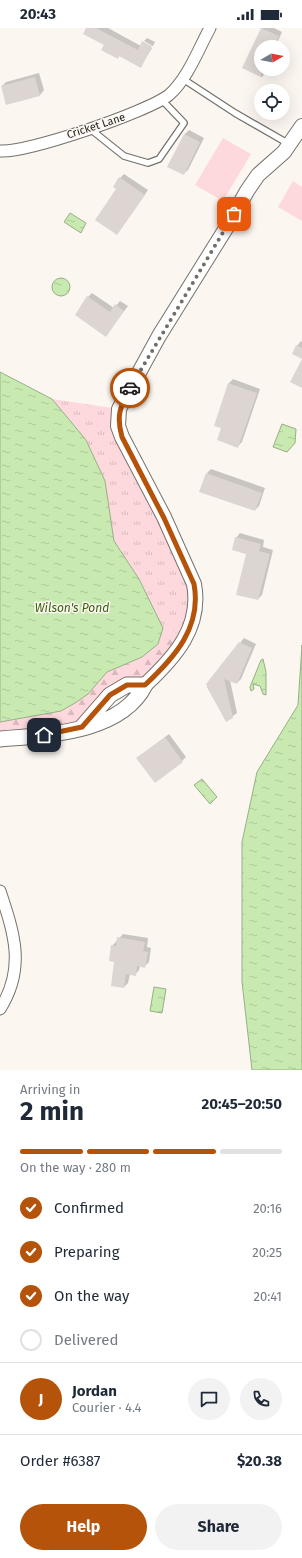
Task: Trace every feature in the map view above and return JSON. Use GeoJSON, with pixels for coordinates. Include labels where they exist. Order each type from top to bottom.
{"type":"FeatureCollection","features":[{"type":"Feature","properties":{"kind":"main road"},"geometry":{"type":"LineString","coordinates":[[0,739],[55,734],[99,724],[122,711],[140,696],[145,685]]}},
{"type":"Feature","properties":{"kind":"street","name":"Cricket Lane"},"geometry":{"type":"LineString","coordinates":[[0,151],[9,152],[35,146],[137,112],[162,100],[183,80],[210,28]]}},
{"type":"Feature","properties":{"kind":"street"},"geometry":{"type":"LineString","coordinates":[[145,685],[160,671],[186,637],[192,626],[195,614],[196,595],[194,584],[164,518],[122,437],[118,426],[119,409],[156,343],[247,191],[258,175],[284,152],[302,126]]}},
{"type":"Feature","properties":{"kind":"street"},"geometry":{"type":"LineString","coordinates":[[0,891],[11,924],[16,949],[16,970],[13,982],[0,1009]]}},
{"type":"Feature","properties":{"kind":"lane"},"geometry":{"type":"LineString","coordinates":[[183,80],[289,145]]}},
{"type":"Feature","properties":{"kind":"lane"},"geometry":{"type":"LineString","coordinates":[[88,128],[124,156],[148,163],[159,159],[184,123],[162,100]]}},
{"type":"Feature","properties":{"kind":"green space"},"geometry":{"type":"Polygon","coordinates":[[[223,138],[251,154],[223,201],[195,185],[223,138]]]}},
{"type":"Feature","properties":{"kind":"green space"},"geometry":{"type":"Polygon","coordinates":[[[293,181],[302,187],[302,221],[278,207],[293,181]]]}},
{"type":"Feature","properties":{"kind":"green space"},"geometry":{"type":"Polygon","coordinates":[[[52,399],[119,409],[118,426],[194,584],[186,637],[163,628],[139,579],[114,541],[105,481],[86,440],[52,399]]]}},
{"type":"Feature","properties":{"kind":"green space"},"geometry":{"type":"Polygon","coordinates":[[[163,628],[186,637],[160,671],[127,685],[82,727],[0,739],[0,722],[61,711],[75,703],[88,694],[107,672],[142,657],[158,644],[163,628]]]}},
{"type":"Feature","properties":{"kind":"water"},"geometry":{"type":"Polygon","coordinates":[[[70,213],[86,223],[81,233],[64,222],[70,213]]]}},
{"type":"Feature","properties":{"kind":"water"},"geometry":{"type":"Polygon","coordinates":[[[61,278],[67,281],[70,287],[67,293],[61,296],[55,293],[52,287],[55,281],[61,278]]]}},
{"type":"Feature","properties":{"kind":"water","name":"Wilson's Pond"},"geometry":{"type":"Polygon","coordinates":[[[0,372],[52,399],[86,440],[105,481],[114,541],[139,579],[163,628],[158,644],[142,657],[107,672],[88,694],[75,703],[61,711],[0,722],[0,372]]]}},
{"type":"Feature","properties":{"kind":"water"},"geometry":{"type":"Polygon","coordinates":[[[282,424],[296,429],[295,443],[287,452],[273,447],[282,424]]]}},
{"type":"Feature","properties":{"kind":"water"},"geometry":{"type":"Polygon","coordinates":[[[302,645],[302,1070],[252,1070],[242,982],[242,842],[257,772],[298,705],[302,645]]]}},
{"type":"Feature","properties":{"kind":"water"},"geometry":{"type":"Polygon","coordinates":[[[263,659],[266,672],[266,695],[263,694],[260,686],[253,684],[254,689],[251,691],[250,687],[261,660],[263,659]]]}},
{"type":"Feature","properties":{"kind":"water"},"geometry":{"type":"Polygon","coordinates":[[[202,779],[217,797],[210,804],[194,785],[202,779]]]}},
{"type":"Feature","properties":{"kind":"water"},"geometry":{"type":"Polygon","coordinates":[[[154,987],[166,989],[162,1013],[150,1011],[154,987]]]}},
{"type":"Feature","properties":{"kind":"building"},"geometry":{"type":"Polygon","coordinates":[[[86,28],[96,28],[138,50],[142,41],[152,46],[141,68],[119,56],[118,59],[101,50],[104,45],[83,34],[86,28]]]}},
{"type":"Feature","properties":{"kind":"building"},"geometry":{"type":"Polygon","coordinates":[[[261,28],[279,36],[277,40],[255,40],[261,28]]]}},
{"type":"Feature","properties":{"kind":"building"},"geometry":{"type":"Polygon","coordinates":[[[254,43],[254,74],[242,68],[254,43]]]}},
{"type":"Feature","properties":{"kind":"building"},"geometry":{"type":"Polygon","coordinates":[[[35,77],[40,96],[6,105],[1,86],[35,77]]]}},
{"type":"Feature","properties":{"kind":"building"},"geometry":{"type":"Polygon","coordinates":[[[184,134],[200,142],[184,175],[167,167],[184,134]]]}},
{"type":"Feature","properties":{"kind":"building"},"geometry":{"type":"Polygon","coordinates":[[[119,177],[145,195],[117,235],[95,220],[116,189],[113,187],[119,177]]]}},
{"type":"Feature","properties":{"kind":"building"},"geometry":{"type":"Polygon","coordinates":[[[87,296],[110,312],[115,304],[124,311],[106,337],[75,315],[87,296]]]}},
{"type":"Feature","properties":{"kind":"building"},"geometry":{"type":"Polygon","coordinates":[[[296,345],[302,348],[302,359],[292,354],[296,345]]]}},
{"type":"Feature","properties":{"kind":"building"},"geometry":{"type":"Polygon","coordinates":[[[302,359],[302,388],[290,382],[302,359]]]}},
{"type":"Feature","properties":{"kind":"building"},"geometry":{"type":"Polygon","coordinates":[[[228,383],[257,393],[238,448],[217,440],[221,428],[214,426],[228,383]]]}},
{"type":"Feature","properties":{"kind":"building"},"geometry":{"type":"Polygon","coordinates":[[[206,473],[262,493],[255,511],[199,492],[206,473]]]}},
{"type":"Feature","properties":{"kind":"building"},"geometry":{"type":"Polygon","coordinates":[[[235,537],[261,544],[259,551],[270,554],[258,600],[236,595],[246,554],[232,550],[235,537]]]}},
{"type":"Feature","properties":{"kind":"building"},"geometry":{"type":"Polygon","coordinates":[[[239,642],[252,648],[237,684],[224,679],[233,718],[226,722],[206,684],[239,642]]]}},
{"type":"Feature","properties":{"kind":"building"},"geometry":{"type":"Polygon","coordinates":[[[165,737],[183,762],[155,783],[136,758],[165,737]]]}},
{"type":"Feature","properties":{"kind":"building"},"geometry":{"type":"Polygon","coordinates":[[[117,937],[145,942],[143,951],[148,952],[145,968],[137,966],[136,976],[126,974],[124,988],[111,986],[114,962],[109,961],[111,945],[116,946],[117,937]]]}},
{"type":"Feature","properties":{"kind":"way so far"},"geometry":{"type":"LineString","coordinates":[[130,388],[159,336],[234,214]]}},
{"type":"Feature","properties":{"kind":"route"},"geometry":{"type":"LineString","coordinates":[[44,735],[55,734],[82,727],[110,695],[127,685],[145,685],[160,671],[186,637],[192,626],[195,614],[196,595],[194,584],[164,518],[122,437],[118,426],[119,409],[130,388]]}}]}
